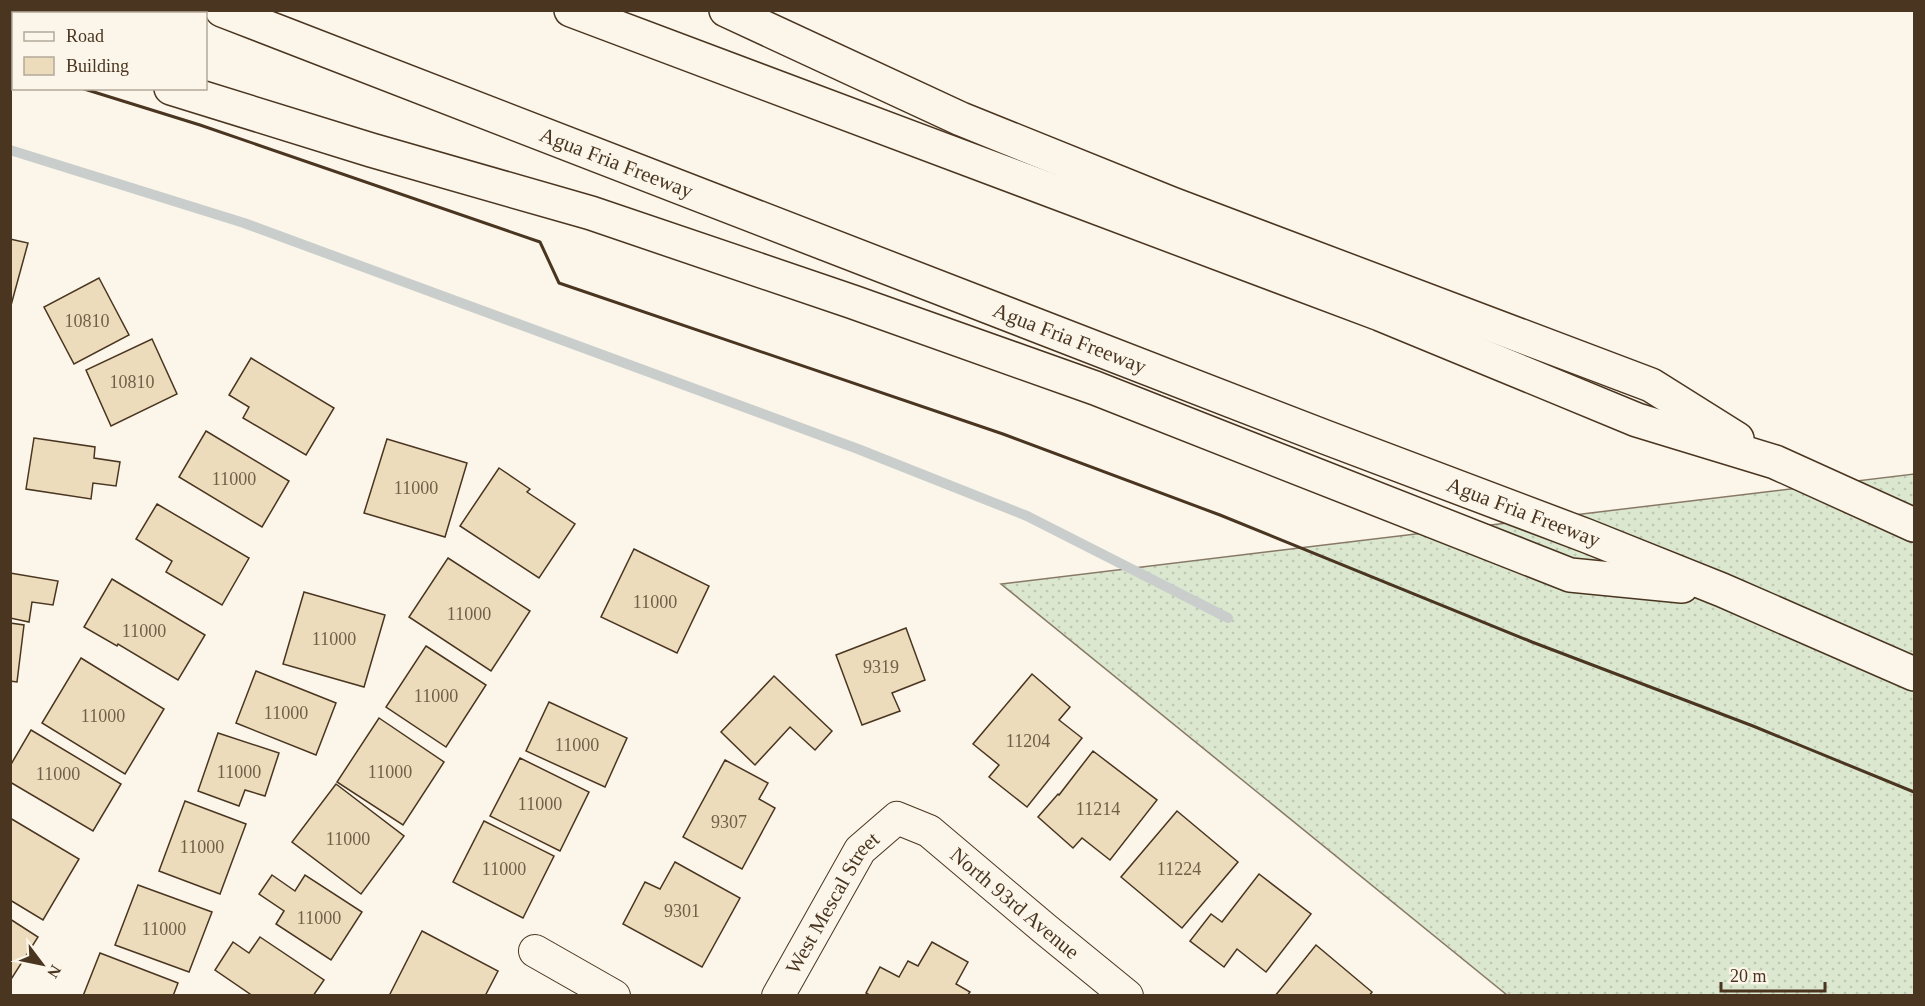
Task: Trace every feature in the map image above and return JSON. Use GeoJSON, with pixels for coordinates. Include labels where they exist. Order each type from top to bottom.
{"type":"FeatureCollection","features":[{"type":"Feature","properties":{"kind":"highway","name":"Agua Fria Freeway"},"geometry":{"type":"LineString","coordinates":[[222,10],[1314,433],[1587,536],[1722,590],[1914,674]]}},
{"type":"Feature","properties":{"kind":"highway"},"geometry":{"type":"LineString","coordinates":[[572,10],[1380,314],[1637,420],[1774,462],[1914,525]]}},
{"type":"Feature","properties":{"kind":"highway"},"geometry":{"type":"LineString","coordinates":[[726,10],[961,119],[1127,186],[1651,385],[1774,462]]}},
{"type":"Feature","properties":{"kind":"highway"},"geometry":{"type":"LineString","coordinates":[[177,90],[371,150],[591,213],[853,302],[1095,388],[1570,575],[1722,590]]}},
{"type":"Feature","properties":{"kind":"street","name":"West Mescal Street"},"geometry":{"type":"LineString","coordinates":[[778,996],[860,850],[897,818]]}},
{"type":"Feature","properties":{"kind":"street","name":"North 93rd Avenue"},"geometry":{"type":"LineString","coordinates":[[897,818],[929,831],[1127,996]]}},
{"type":"Feature","properties":{"kind":"street"},"geometry":{"type":"LineString","coordinates":[[535,951],[614,996]]}},
{"type":"Feature","properties":{"kind":"green space"},"geometry":{"type":"Polygon","coordinates":[[[1914,474],[1914,995],[1507,995],[1001,584],[1914,474]]]}},
{"type":"Feature","properties":{"kind":"building"},"geometry":{"type":"Polygon","coordinates":[[[10,239],[28,243],[10,309],[10,239]]]}},
{"type":"Feature","properties":{"kind":"building"},"geometry":{"type":"Polygon","coordinates":[[[99,278],[129,335],[74,364],[44,307],[99,278]]]}},
{"type":"Feature","properties":{"kind":"building"},"geometry":{"type":"Polygon","coordinates":[[[152,339],[177,394],[111,426],[86,370],[152,339]]]}},
{"type":"Feature","properties":{"kind":"building"},"geometry":{"type":"Polygon","coordinates":[[[251,358],[334,408],[306,455],[243,418],[249,407],[229,395],[251,358]]]}},
{"type":"Feature","properties":{"kind":"building"},"geometry":{"type":"Polygon","coordinates":[[[206,431],[289,481],[262,527],[179,477],[206,431]]]}},
{"type":"Feature","properties":{"kind":"building"},"geometry":{"type":"Polygon","coordinates":[[[34,438],[95,447],[94,458],[120,462],[116,486],[93,483],[91,499],[26,489],[34,438]]]}},
{"type":"Feature","properties":{"kind":"building"},"geometry":{"type":"Polygon","coordinates":[[[387,439],[467,463],[445,537],[364,513],[387,439]]]}},
{"type":"Feature","properties":{"kind":"building"},"geometry":{"type":"Polygon","coordinates":[[[499,468],[530,489],[527,492],[575,524],[539,578],[460,526],[499,468]]]}},
{"type":"Feature","properties":{"kind":"building"},"geometry":{"type":"Polygon","coordinates":[[[157,504],[249,558],[222,605],[166,572],[172,561],[136,539],[157,504]]]}},
{"type":"Feature","properties":{"kind":"building"},"geometry":{"type":"Polygon","coordinates":[[[634,549],[709,586],[677,653],[601,617],[634,549]]]}},
{"type":"Feature","properties":{"kind":"building"},"geometry":{"type":"Polygon","coordinates":[[[448,558],[530,611],[491,671],[409,617],[448,558]]]}},
{"type":"Feature","properties":{"kind":"building"},"geometry":{"type":"Polygon","coordinates":[[[10,573],[58,581],[53,605],[32,602],[29,622],[10,618],[10,573]]]}},
{"type":"Feature","properties":{"kind":"building"},"geometry":{"type":"Polygon","coordinates":[[[112,579],[205,635],[178,680],[118,644],[117,646],[84,627],[112,579]]]}},
{"type":"Feature","properties":{"kind":"building"},"geometry":{"type":"Polygon","coordinates":[[[304,592],[385,615],[364,687],[283,664],[304,592]]]}},
{"type":"Feature","properties":{"kind":"building"},"geometry":{"type":"Polygon","coordinates":[[[10,623],[24,625],[17,682],[10,681],[10,623]]]}},
{"type":"Feature","properties":{"kind":"building"},"geometry":{"type":"Polygon","coordinates":[[[906,628],[925,680],[892,693],[900,711],[862,725],[836,655],[906,628]]]}},
{"type":"Feature","properties":{"kind":"building"},"geometry":{"type":"Polygon","coordinates":[[[426,646],[486,685],[446,747],[386,707],[426,646]]]}},
{"type":"Feature","properties":{"kind":"building"},"geometry":{"type":"Polygon","coordinates":[[[81,658],[164,709],[125,774],[42,723],[81,658]]]}},
{"type":"Feature","properties":{"kind":"building"},"geometry":{"type":"Polygon","coordinates":[[[256,671],[336,703],[316,755],[236,723],[256,671]]]}},
{"type":"Feature","properties":{"kind":"building"},"geometry":{"type":"Polygon","coordinates":[[[1032,674],[1070,707],[1059,720],[1082,738],[1027,807],[989,777],[999,765],[973,744],[1032,674]]]}},
{"type":"Feature","properties":{"kind":"building"},"geometry":{"type":"Polygon","coordinates":[[[774,676],[832,731],[815,750],[790,727],[755,765],[721,732],[774,676]]]}},
{"type":"Feature","properties":{"kind":"building"},"geometry":{"type":"Polygon","coordinates":[[[549,702],[627,738],[605,787],[526,751],[549,702]]]}},
{"type":"Feature","properties":{"kind":"building"},"geometry":{"type":"Polygon","coordinates":[[[379,718],[444,762],[403,825],[337,782],[379,718]]]}},
{"type":"Feature","properties":{"kind":"building"},"geometry":{"type":"Polygon","coordinates":[[[31,730],[121,784],[93,831],[10,782],[10,766],[31,730]]]}},
{"type":"Feature","properties":{"kind":"building"},"geometry":{"type":"Polygon","coordinates":[[[218,733],[279,753],[265,796],[245,790],[239,806],[198,791],[218,733]]]}},
{"type":"Feature","properties":{"kind":"building"},"geometry":{"type":"Polygon","coordinates":[[[1093,751],[1157,800],[1110,860],[1082,838],[1073,848],[1038,817],[1059,795],[1093,751]]]}},
{"type":"Feature","properties":{"kind":"building"},"geometry":{"type":"Polygon","coordinates":[[[520,758],[589,792],[560,851],[490,816],[520,758]]]}},
{"type":"Feature","properties":{"kind":"building"},"geometry":{"type":"Polygon","coordinates":[[[725,760],[768,783],[759,799],[775,808],[742,869],[683,837],[725,760]]]}},
{"type":"Feature","properties":{"kind":"building"},"geometry":{"type":"Polygon","coordinates":[[[336,784],[404,836],[361,894],[292,842],[336,784]]]}},
{"type":"Feature","properties":{"kind":"building"},"geometry":{"type":"Polygon","coordinates":[[[185,801],[246,824],[220,894],[159,871],[185,801]]]}},
{"type":"Feature","properties":{"kind":"building"},"geometry":{"type":"Polygon","coordinates":[[[1177,811],[1238,862],[1182,928],[1121,877],[1177,811]]]}},
{"type":"Feature","properties":{"kind":"building"},"geometry":{"type":"Polygon","coordinates":[[[10,818],[79,859],[43,920],[10,900],[10,818]]]}},
{"type":"Feature","properties":{"kind":"building"},"geometry":{"type":"Polygon","coordinates":[[[484,821],[554,856],[523,918],[453,882],[484,821]]]}},
{"type":"Feature","properties":{"kind":"building"},"geometry":{"type":"Polygon","coordinates":[[[675,862],[740,898],[702,967],[623,924],[645,882],[660,889],[675,862]]]}},
{"type":"Feature","properties":{"kind":"building"},"geometry":{"type":"Polygon","coordinates":[[[1259,874],[1311,914],[1266,972],[1237,949],[1224,967],[1190,941],[1211,914],[1222,922],[1259,874]]]}},
{"type":"Feature","properties":{"kind":"building"},"geometry":{"type":"Polygon","coordinates":[[[272,875],[295,891],[305,875],[362,912],[331,960],[276,924],[284,911],[259,894],[272,875]]]}},
{"type":"Feature","properties":{"kind":"building"},"geometry":{"type":"Polygon","coordinates":[[[138,885],[212,912],[189,972],[115,945],[138,885]]]}},
{"type":"Feature","properties":{"kind":"building"},"geometry":{"type":"Polygon","coordinates":[[[10,919],[38,937],[10,981],[10,919]]]}},
{"type":"Feature","properties":{"kind":"building"},"geometry":{"type":"Polygon","coordinates":[[[422,931],[498,971],[485,996],[389,996],[422,931]]]}},
{"type":"Feature","properties":{"kind":"building"},"geometry":{"type":"Polygon","coordinates":[[[260,937],[324,980],[313,996],[253,996],[215,970],[233,942],[249,953],[260,937]]]}},
{"type":"Feature","properties":{"kind":"building"},"geometry":{"type":"Polygon","coordinates":[[[932,942],[968,962],[956,984],[970,992],[967,996],[871,996],[866,993],[880,967],[899,977],[908,961],[918,966],[932,942]]]}},
{"type":"Feature","properties":{"kind":"building"},"geometry":{"type":"Polygon","coordinates":[[[1316,945],[1372,992],[1369,996],[1275,996],[1316,945]]]}},
{"type":"Feature","properties":{"kind":"building"},"geometry":{"type":"Polygon","coordinates":[[[100,953],[178,983],[173,996],[83,996],[100,953]]]}},
{"type":"Feature","properties":{"kind":"waterway"},"geometry":{"type":"LineString","coordinates":[[10,150],[244,223],[858,449],[1027,516],[1228,618]]}},
{"type":"Feature","properties":{"kind":"wall"},"geometry":{"type":"LineString","coordinates":[[87,90],[200,125],[540,242],[559,283],[1003,434],[1220,515],[1532,642],[1753,726],[1914,792]]}}]}
